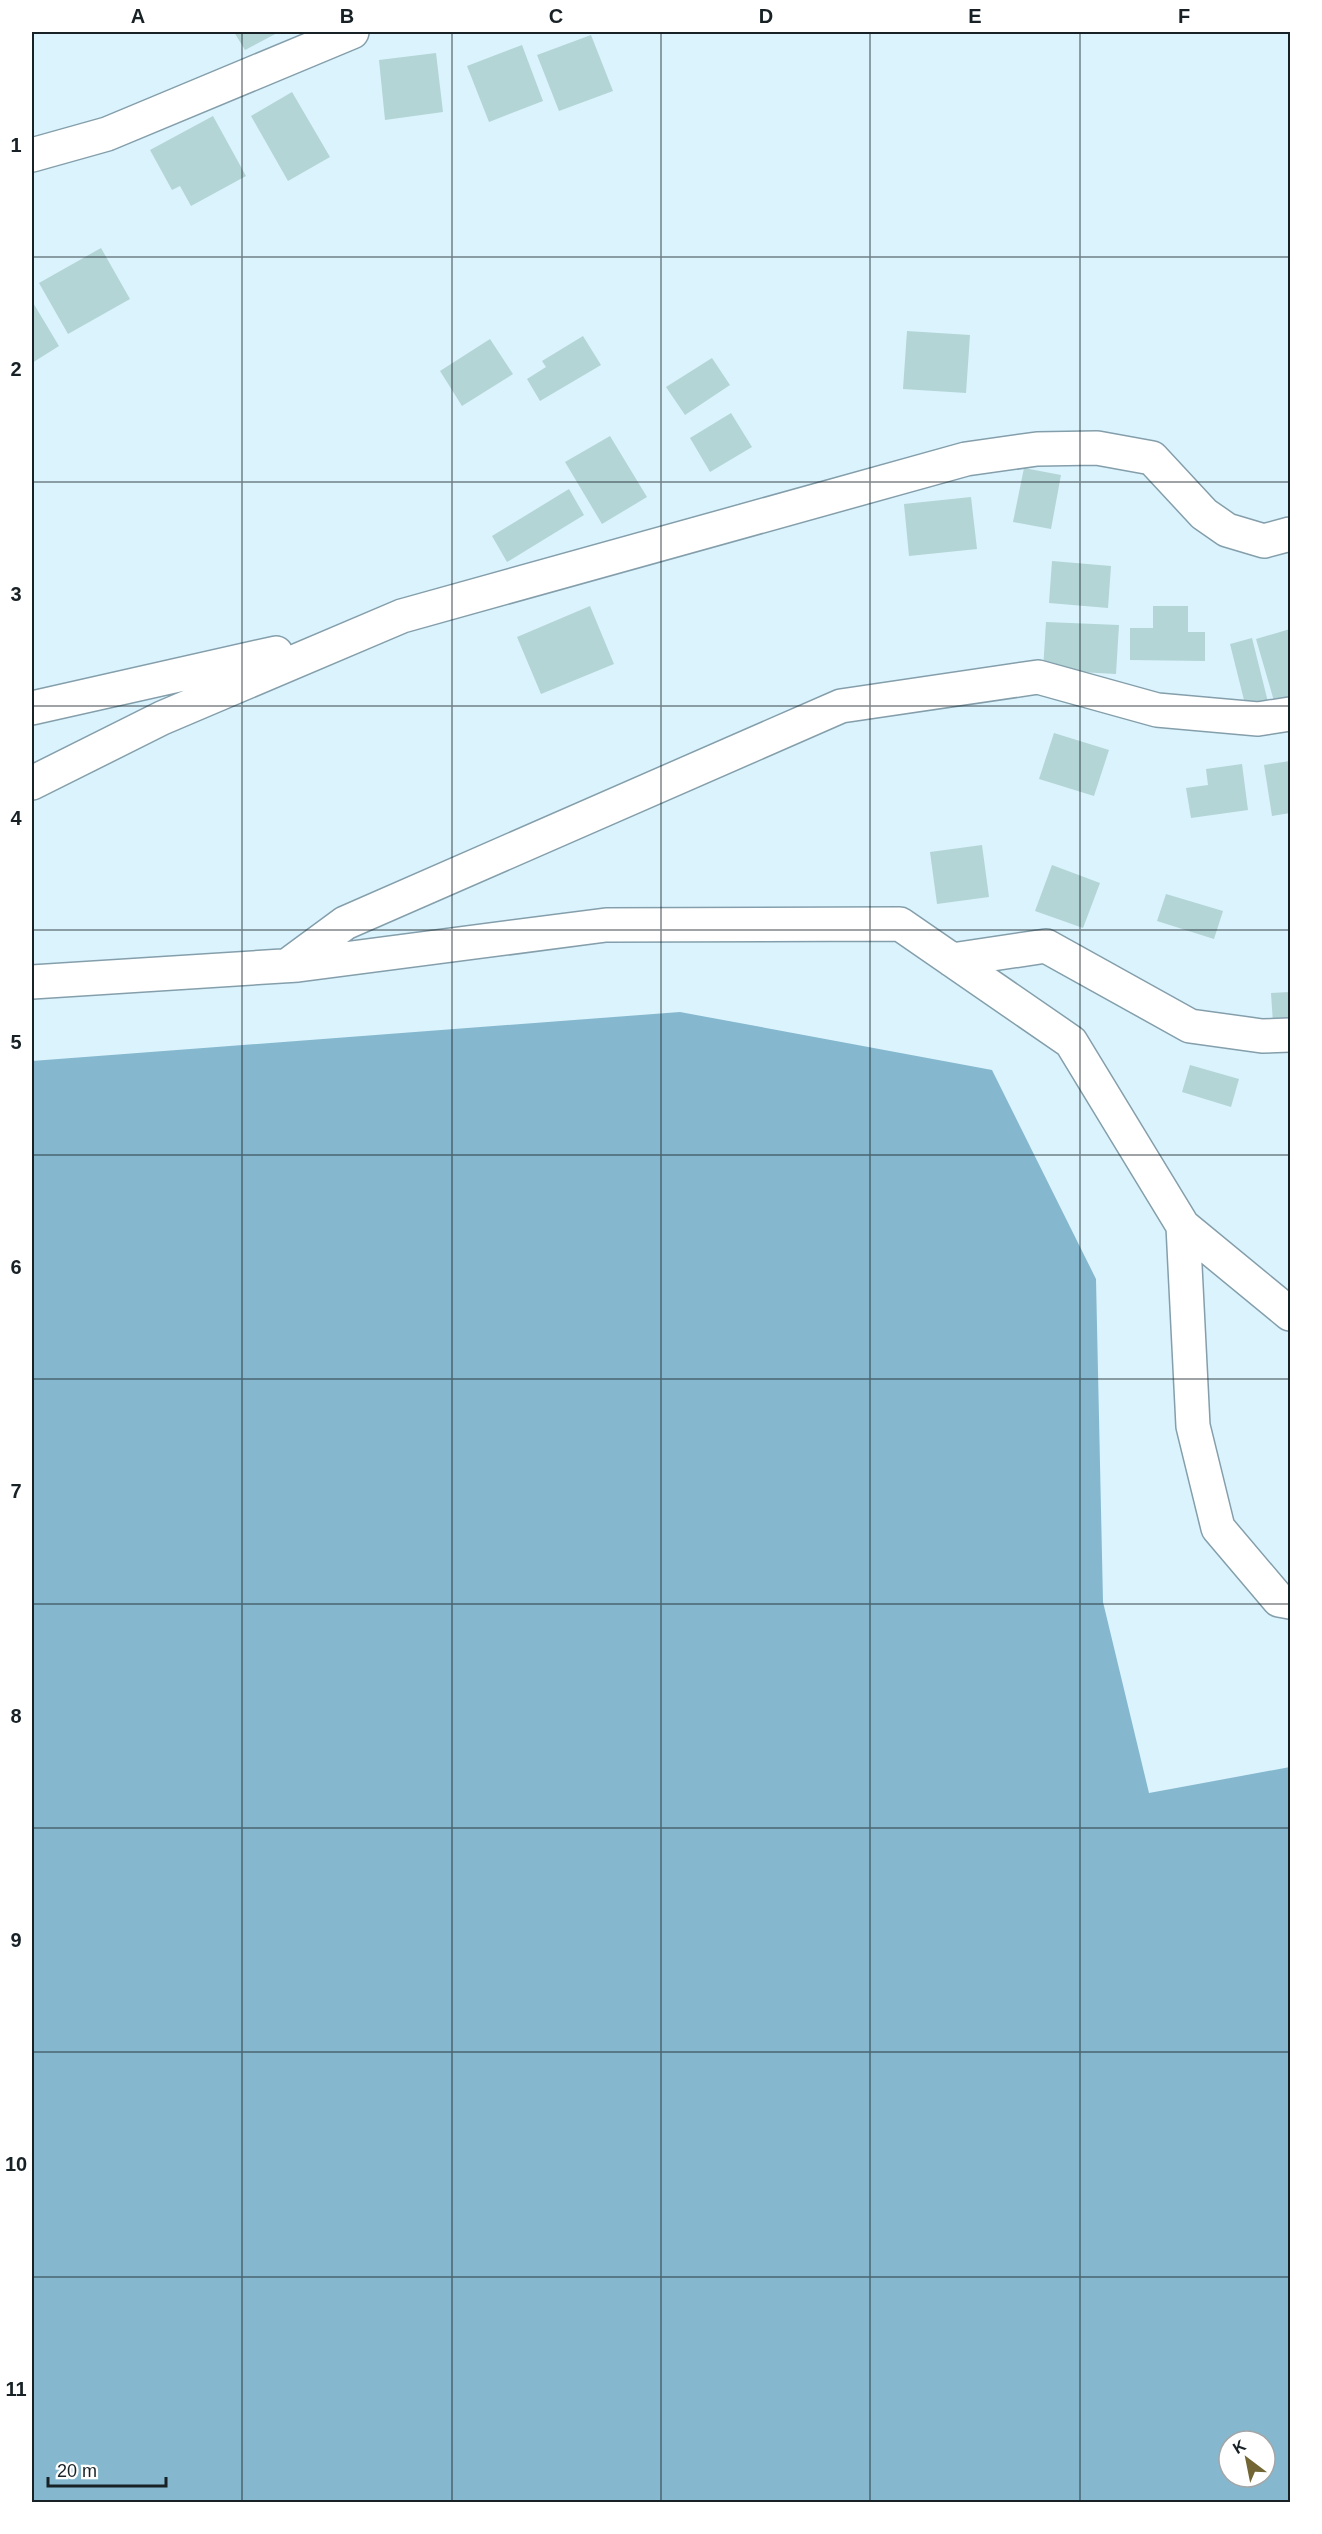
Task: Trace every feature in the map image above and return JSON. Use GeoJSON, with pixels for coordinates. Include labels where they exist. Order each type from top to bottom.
{"type":"FeatureCollection","features":[{"type":"Feature","properties":{"kind":"street"},"geometry":{"type":"LineString","coordinates":[[32,155],[107,134],[352,32]]}},
{"type":"Feature","properties":{"kind":"street"},"geometry":{"type":"LineString","coordinates":[[32,783],[162,718],[402,616],[858,487],[966,459],[1037,449],[1097,448],[1152,458],[1204,514],[1227,530],[1264,541],[1290,534]]}},
{"type":"Feature","properties":{"kind":"street"},"geometry":{"type":"LineString","coordinates":[[32,708],[357,634]]}},
{"type":"Feature","properties":{"kind":"street"},"geometry":{"type":"LineString","coordinates":[[288,966],[345,923],[841,706],[1038,677],[1157,710],[1258,719],[1290,714]]}},
{"type":"Feature","properties":{"kind":"street"},"geometry":{"type":"LineString","coordinates":[[32,982],[288,966],[618,925],[900,924],[1071,1042],[1183,1226],[1290,1314]]}},
{"type":"Feature","properties":{"kind":"street"},"geometry":{"type":"LineString","coordinates":[[952,960],[1046,946],[1190,1026],[1262,1036],[1290,1035]]}},
{"type":"Feature","properties":{"kind":"street"},"geometry":{"type":"LineString","coordinates":[[1183,1226],[1193,1426],[1218,1528],[1279,1600],[1290,1602]]}},
{"type":"Feature","properties":{"kind":"shaded area"},"geometry":{"type":"Polygon","coordinates":[[[680,1012],[992,1070],[1096,1279],[1103,1602],[1149,1793],[1290,1767],[1290,2502],[32,2502],[32,1061],[680,1012]]]}},
{"type":"Feature","properties":{"kind":"building"},"geometry":{"type":"Polygon","coordinates":[[[234,32],[279,32],[245,50],[234,32]]]}},
{"type":"Feature","properties":{"kind":"building"},"geometry":{"type":"Polygon","coordinates":[[[591,35],[613,91],[559,111],[537,55],[591,35]]]}},
{"type":"Feature","properties":{"kind":"building"},"geometry":{"type":"Polygon","coordinates":[[[522,45],[543,101],[489,122],[467,66],[522,45]]]}},
{"type":"Feature","properties":{"kind":"building"},"geometry":{"type":"Polygon","coordinates":[[[436,53],[443,112],[385,120],[379,60],[436,53]]]}},
{"type":"Feature","properties":{"kind":"building"},"geometry":{"type":"Polygon","coordinates":[[[292,92],[330,157],[288,181],[251,116],[292,92]]]}},
{"type":"Feature","properties":{"kind":"building"},"geometry":{"type":"Polygon","coordinates":[[[213,116],[246,176],[191,206],[180,186],[172,190],[150,150],[213,116]]]}},
{"type":"Feature","properties":{"kind":"building"},"geometry":{"type":"Polygon","coordinates":[[[101,248],[130,299],[68,334],[39,283],[101,248]]]}},
{"type":"Feature","properties":{"kind":"building"},"geometry":{"type":"Polygon","coordinates":[[[32,301],[59,346],[32,363],[32,301]]]}},
{"type":"Feature","properties":{"kind":"building"},"geometry":{"type":"Polygon","coordinates":[[[907,331],[970,335],[966,393],[903,389],[907,331]]]}},
{"type":"Feature","properties":{"kind":"building"},"geometry":{"type":"Polygon","coordinates":[[[583,336],[601,365],[540,401],[527,379],[546,367],[542,361],[583,336]]]}},
{"type":"Feature","properties":{"kind":"building"},"geometry":{"type":"Polygon","coordinates":[[[490,339],[513,374],[462,406],[440,371],[490,339]]]}},
{"type":"Feature","properties":{"kind":"building"},"geometry":{"type":"Polygon","coordinates":[[[712,358],[730,385],[685,415],[666,387],[712,358]]]}},
{"type":"Feature","properties":{"kind":"building"},"geometry":{"type":"Polygon","coordinates":[[[731,413],[752,447],[710,472],[690,438],[731,413]]]}},
{"type":"Feature","properties":{"kind":"building"},"geometry":{"type":"Polygon","coordinates":[[[610,436],[647,497],[602,524],[565,462],[610,436]]]}},
{"type":"Feature","properties":{"kind":"building"},"geometry":{"type":"Polygon","coordinates":[[[1024,468],[1061,475],[1051,529],[1013,522],[1024,468]]]}},
{"type":"Feature","properties":{"kind":"building"},"geometry":{"type":"Polygon","coordinates":[[[569,489],[584,515],[507,562],[492,536],[569,489]]]}},
{"type":"Feature","properties":{"kind":"building"},"geometry":{"type":"Polygon","coordinates":[[[971,497],[977,549],[909,556],[904,504],[971,497]]]}},
{"type":"Feature","properties":{"kind":"building"},"geometry":{"type":"Polygon","coordinates":[[[1052,561],[1111,566],[1108,608],[1049,603],[1052,561]]]}},
{"type":"Feature","properties":{"kind":"building"},"geometry":{"type":"Polygon","coordinates":[[[590,606],[614,664],[541,694],[517,637],[590,606]]]}},
{"type":"Feature","properties":{"kind":"building"},"geometry":{"type":"Polygon","coordinates":[[[1153,606],[1188,606],[1188,632],[1205,632],[1205,661],[1130,660],[1130,628],[1153,628],[1153,606]]]}},
{"type":"Feature","properties":{"kind":"building"},"geometry":{"type":"Polygon","coordinates":[[[1046,622],[1119,625],[1116,674],[1043,670],[1046,622]]]}},
{"type":"Feature","properties":{"kind":"building"},"geometry":{"type":"Polygon","coordinates":[[[1290,629],[1290,696],[1274,701],[1256,639],[1290,629]]]}},
{"type":"Feature","properties":{"kind":"building"},"geometry":{"type":"Polygon","coordinates":[[[1252,638],[1268,702],[1246,708],[1230,644],[1252,638]]]}},
{"type":"Feature","properties":{"kind":"building"},"geometry":{"type":"Polygon","coordinates":[[[1054,733],[1109,750],[1094,796],[1039,779],[1054,733]]]}},
{"type":"Feature","properties":{"kind":"building"},"geometry":{"type":"Polygon","coordinates":[[[1290,761],[1290,813],[1272,816],[1264,765],[1290,761]]]}},
{"type":"Feature","properties":{"kind":"building"},"geometry":{"type":"Polygon","coordinates":[[[1242,764],[1248,810],[1191,818],[1186,788],[1208,785],[1206,769],[1242,764]]]}},
{"type":"Feature","properties":{"kind":"building"},"geometry":{"type":"Polygon","coordinates":[[[982,845],[989,897],[937,904],[930,852],[982,845]]]}},
{"type":"Feature","properties":{"kind":"building"},"geometry":{"type":"Polygon","coordinates":[[[1052,865],[1100,883],[1083,928],[1035,911],[1052,865]]]}},
{"type":"Feature","properties":{"kind":"building"},"geometry":{"type":"Polygon","coordinates":[[[1166,894],[1223,911],[1214,939],[1157,921],[1166,894]]]}},
{"type":"Feature","properties":{"kind":"building"},"geometry":{"type":"Polygon","coordinates":[[[1290,992],[1290,1022],[1273,1023],[1271,993],[1290,992]]]}},
{"type":"Feature","properties":{"kind":"building"},"geometry":{"type":"Polygon","coordinates":[[[1190,1065],[1239,1079],[1231,1107],[1182,1092],[1190,1065]]]}}]}
